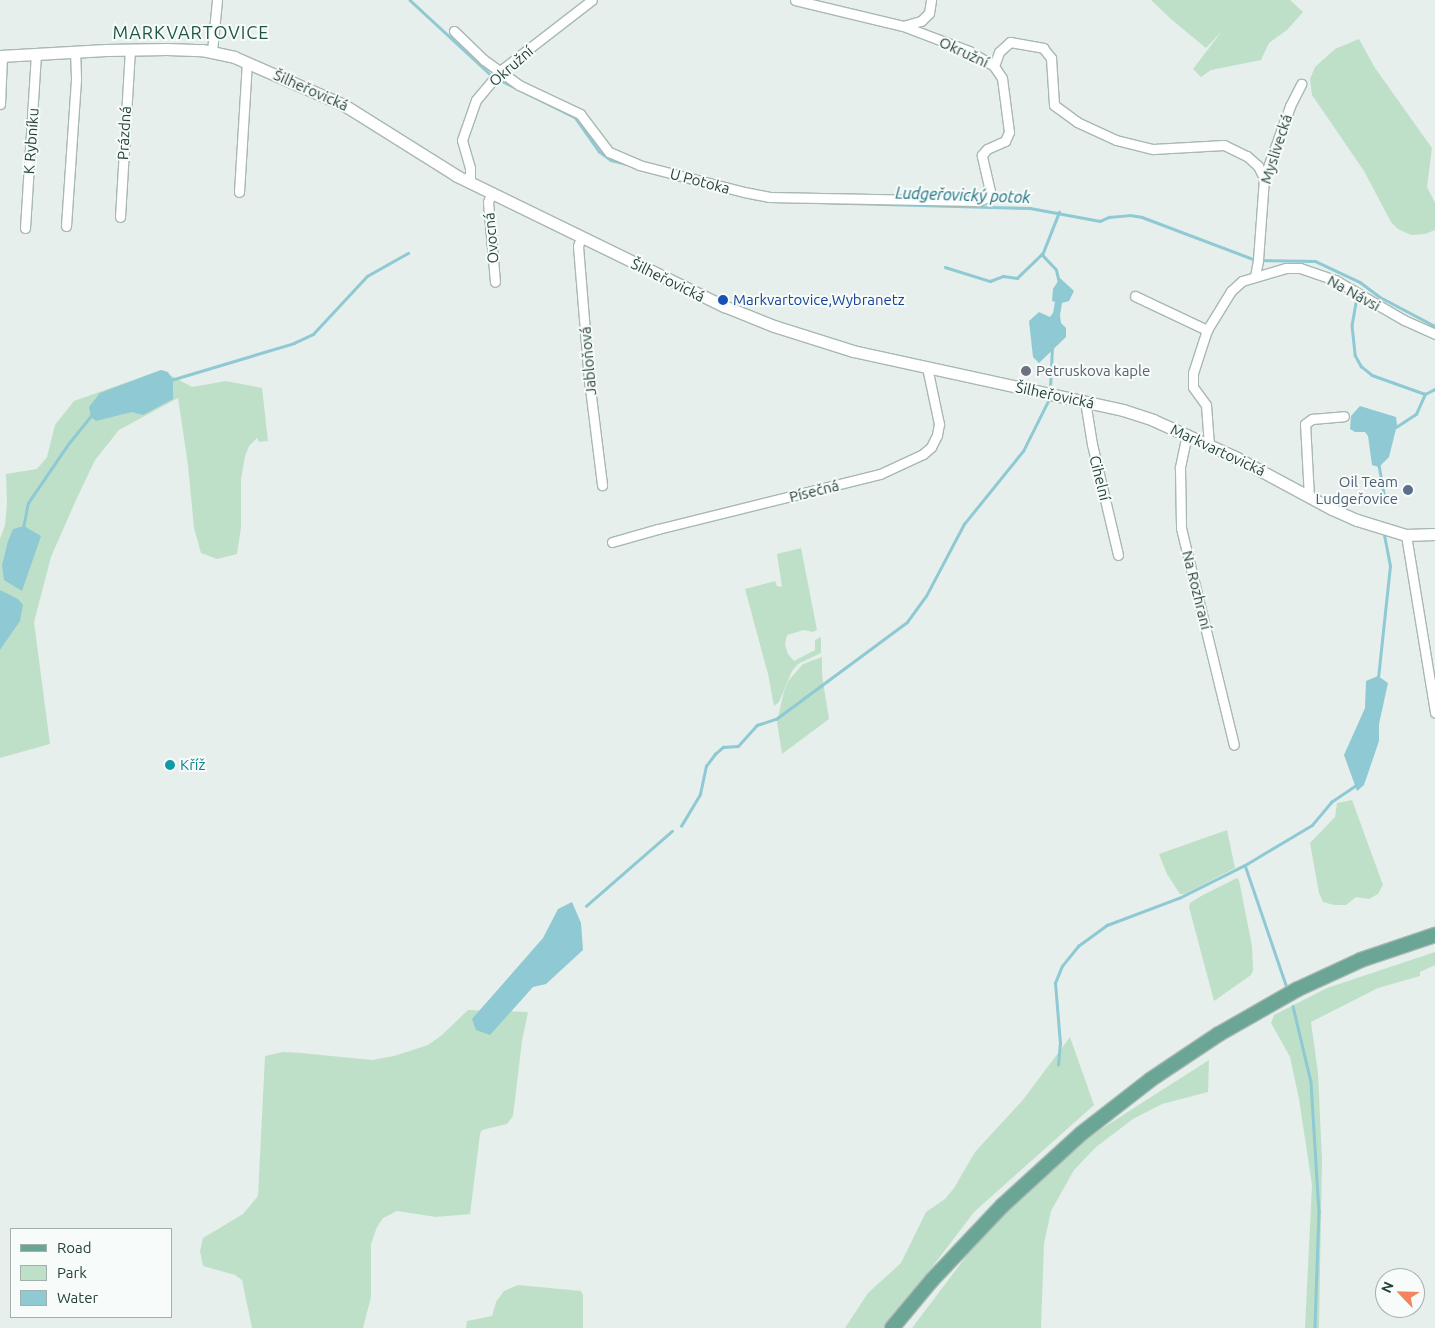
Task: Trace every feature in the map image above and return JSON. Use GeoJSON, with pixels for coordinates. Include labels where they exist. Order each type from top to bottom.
{"type":"FeatureCollection","features":[{"type":"Feature","properties":{"kind":"main road"},"geometry":{"type":"LineString","coordinates":[[892,1328],[932,1280],[1002,1206],[1082,1133],[1150,1080],[1219,1034],[1298,990],[1361,960],[1435,935]]}},
{"type":"Feature","properties":{"kind":"street"},"geometry":{"type":"LineString","coordinates":[[212,51],[217,0]]}},
{"type":"Feature","properties":{"kind":"street","name":"Okružní"},"geometry":{"type":"LineString","coordinates":[[470,182],[470,168],[462,140],[476,100],[500,71],[592,0]]}},
{"type":"Feature","properties":{"kind":"street","name":"Okružní"},"geometry":{"type":"LineString","coordinates":[[795,0],[903,26],[969,52],[994,66],[1002,78],[1009,132],[1004,141],[987,150],[982,155],[990,191]]}},
{"type":"Feature","properties":{"kind":"street"},"geometry":{"type":"LineString","coordinates":[[903,26],[920,21],[928,13],[930,0]]}},
{"type":"Feature","properties":{"kind":"street","name":"U Potoka"},"geometry":{"type":"LineString","coordinates":[[454,31],[484,60],[519,85],[580,114],[609,152],[620,158],[744,192],[769,196],[978,201],[986,198],[990,191]]}},
{"type":"Feature","properties":{"kind":"street"},"geometry":{"type":"LineString","coordinates":[[994,66],[999,52],[1010,42],[1043,48],[1051,58],[1054,104],[1077,122],[1116,140],[1153,149],[1224,145],[1247,156],[1258,166],[1264,178]]}},
{"type":"Feature","properties":{"kind":"street","name":"Prázdná"},"geometry":{"type":"LineString","coordinates":[[120,217],[130,50]]}},
{"type":"Feature","properties":{"kind":"street"},"geometry":{"type":"LineString","coordinates":[[66,226],[76,78],[75,51]]}},
{"type":"Feature","properties":{"kind":"street","name":"Šilheřovická"},"geometry":{"type":"LineString","coordinates":[[1,56],[75,51],[212,51],[247,62],[344,104],[378,124],[434,163],[491,193],[724,306],[774,326],[853,351],[1124,410]]}},
{"type":"Feature","properties":{"kind":"street","name":"K Rybníku"},"geometry":{"type":"LineString","coordinates":[[25,228],[36,53]]}},
{"type":"Feature","properties":{"kind":"street"},"geometry":{"type":"LineString","coordinates":[[0,104],[1,56]]}},
{"type":"Feature","properties":{"kind":"street"},"geometry":{"type":"LineString","coordinates":[[239,192],[247,62]]}},
{"type":"Feature","properties":{"kind":"street","name":"Myslivecká"},"geometry":{"type":"LineString","coordinates":[[1254,276],[1258,260],[1264,178],[1287,114],[1301,84]]}},
{"type":"Feature","properties":{"kind":"street","name":"Ovocná"},"geometry":{"type":"LineString","coordinates":[[491,193],[488,202],[495,282]]}},
{"type":"Feature","properties":{"kind":"street","name":"Jabloňová"},"geometry":{"type":"LineString","coordinates":[[582,237],[578,246],[589,380],[602,485]]}},
{"type":"Feature","properties":{"kind":"street","name":"Na Návsi"},"geometry":{"type":"LineString","coordinates":[[1209,445],[1206,405],[1193,387],[1193,373],[1207,330],[1231,291],[1242,281],[1286,268],[1300,268],[1335,280],[1404,320],[1435,334]]}},
{"type":"Feature","properties":{"kind":"street"},"geometry":{"type":"LineString","coordinates":[[1135,296],[1207,330]]}},
{"type":"Feature","properties":{"kind":"street","name":"Písečná"},"geometry":{"type":"LineString","coordinates":[[612,542],[880,474],[923,454],[931,447],[938,435],[939,424],[927,368]]}},
{"type":"Feature","properties":{"kind":"street","name":"Cihelní"},"geometry":{"type":"LineString","coordinates":[[1085,401],[1092,444],[1118,555]]}},
{"type":"Feature","properties":{"kind":"street","name":"Markvartovická"},"geometry":{"type":"LineString","coordinates":[[1124,410],[1187,434],[1357,520],[1406,535],[1435,534]]}},
{"type":"Feature","properties":{"kind":"street"},"geometry":{"type":"LineString","coordinates":[[1309,497],[1305,424],[1312,419],[1344,416]]}},
{"type":"Feature","properties":{"kind":"street","name":"Na Rozhraní"},"geometry":{"type":"LineString","coordinates":[[1187,434],[1180,468],[1181,528],[1234,745]]}},
{"type":"Feature","properties":{"kind":"street"},"geometry":{"type":"LineString","coordinates":[[1406,535],[1435,713]]}},
{"type":"Feature","properties":{"kind":"green space"},"geometry":{"type":"Polygon","coordinates":[[[1151,0],[1290,0],[1303,12],[1287,30],[1269,43],[1261,60],[1211,70],[1201,77],[1193,69],[1222,31],[1206,48],[1151,0]]]}},
{"type":"Feature","properties":{"kind":"green space"},"geometry":{"type":"Polygon","coordinates":[[[1359,39],[1375,68],[1432,148],[1427,187],[1435,203],[1435,230],[1425,234],[1411,235],[1398,229],[1391,222],[1364,171],[1312,95],[1310,79],[1315,67],[1335,49],[1359,39]]]}},
{"type":"Feature","properties":{"kind":"green space"},"geometry":{"type":"Polygon","coordinates":[[[161,370],[192,387],[226,381],[262,388],[268,441],[259,442],[257,438],[249,446],[245,456],[241,480],[241,528],[237,554],[217,559],[201,553],[194,528],[188,465],[178,398],[119,430],[95,460],[76,500],[51,557],[34,622],[50,744],[0,758],[0,539],[5,525],[7,504],[6,474],[37,469],[47,457],[55,425],[74,401],[161,370]]]}},
{"type":"Feature","properties":{"kind":"green space"},"geometry":{"type":"Polygon","coordinates":[[[801,548],[817,630],[813,632],[804,630],[787,635],[785,644],[788,654],[794,661],[815,650],[815,640],[821,637],[821,653],[798,664],[792,671],[779,702],[774,706],[768,674],[745,589],[775,581],[777,586],[782,587],[777,554],[801,548]]]}},
{"type":"Feature","properties":{"kind":"green space"},"geometry":{"type":"Polygon","coordinates":[[[822,657],[822,675],[829,719],[782,754],[777,722],[784,691],[789,680],[803,664],[822,657]]]}},
{"type":"Feature","properties":{"kind":"green space"},"geometry":{"type":"Polygon","coordinates":[[[1352,800],[1383,885],[1378,894],[1369,899],[1356,897],[1346,905],[1334,905],[1323,902],[1319,893],[1310,843],[1335,817],[1337,803],[1352,800]]]}},
{"type":"Feature","properties":{"kind":"green space"},"geometry":{"type":"Polygon","coordinates":[[[1227,830],[1235,868],[1185,894],[1180,894],[1167,874],[1159,854],[1227,830]]]}},
{"type":"Feature","properties":{"kind":"green space"},"geometry":{"type":"Polygon","coordinates":[[[1237,878],[1239,880],[1252,946],[1253,970],[1251,975],[1214,1001],[1189,907],[1190,903],[1203,895],[1237,878]]]}},
{"type":"Feature","properties":{"kind":"green space"},"geometry":{"type":"Polygon","coordinates":[[[1435,952],[1435,965],[1420,972],[1420,976],[1378,988],[1311,1022],[1318,1073],[1322,1160],[1319,1328],[1305,1328],[1312,1185],[1299,1099],[1290,1057],[1271,1023],[1274,1015],[1327,988],[1435,952]]]}},
{"type":"Feature","properties":{"kind":"green space"},"geometry":{"type":"Polygon","coordinates":[[[468,1010],[528,1012],[522,1041],[513,1116],[507,1124],[482,1130],[480,1134],[470,1214],[436,1217],[397,1211],[383,1218],[377,1227],[371,1244],[371,1297],[363,1328],[252,1328],[242,1280],[235,1275],[203,1266],[200,1251],[203,1238],[243,1214],[258,1196],[265,1056],[283,1052],[372,1060],[394,1056],[428,1045],[442,1035],[468,1010]]]}},
{"type":"Feature","properties":{"kind":"green space"},"geometry":{"type":"Polygon","coordinates":[[[1070,1037],[1094,1105],[974,1212],[886,1328],[845,1328],[868,1293],[901,1263],[926,1212],[945,1199],[954,1188],[975,1152],[1022,1101],[1070,1037]]]}},
{"type":"Feature","properties":{"kind":"green space"},"geometry":{"type":"Polygon","coordinates":[[[1209,1060],[1208,1092],[1162,1104],[1133,1119],[1096,1147],[1074,1170],[1051,1211],[1044,1244],[1041,1328],[912,1328],[986,1230],[1087,1138],[1209,1060]]]}},
{"type":"Feature","properties":{"kind":"green space"},"geometry":{"type":"Polygon","coordinates":[[[518,1285],[581,1291],[583,1295],[583,1328],[466,1328],[467,1321],[492,1316],[496,1302],[504,1291],[518,1285]]]}},
{"type":"Feature","properties":{"kind":"water"},"geometry":{"type":"Polygon","coordinates":[[[1060,278],[1074,291],[1069,301],[1062,303],[1060,315],[1061,323],[1066,328],[1066,337],[1039,363],[1033,357],[1029,321],[1039,312],[1050,317],[1053,313],[1055,302],[1052,301],[1053,289],[1060,278]]]}},
{"type":"Feature","properties":{"kind":"water"},"geometry":{"type":"Polygon","coordinates":[[[161,370],[168,372],[173,380],[173,399],[143,415],[132,412],[96,421],[91,417],[89,407],[100,393],[161,370]]]}},
{"type":"Feature","properties":{"kind":"water"},"geometry":{"type":"Polygon","coordinates":[[[1360,406],[1396,417],[1397,425],[1389,457],[1379,467],[1372,465],[1368,436],[1365,432],[1355,432],[1350,429],[1351,416],[1360,406]]]}},
{"type":"Feature","properties":{"kind":"water"},"geometry":{"type":"Polygon","coordinates":[[[24,526],[41,536],[22,591],[4,580],[2,565],[13,529],[24,526]]]}},
{"type":"Feature","properties":{"kind":"water"},"geometry":{"type":"Polygon","coordinates":[[[0,590],[18,599],[23,605],[20,621],[0,650],[0,590]]]}},
{"type":"Feature","properties":{"kind":"water"},"geometry":{"type":"Polygon","coordinates":[[[1378,676],[1388,683],[1379,724],[1379,741],[1364,785],[1357,791],[1344,755],[1365,708],[1366,681],[1378,676]]]}},
{"type":"Feature","properties":{"kind":"water"},"geometry":{"type":"Polygon","coordinates":[[[572,902],[581,923],[583,950],[546,984],[533,987],[490,1035],[476,1030],[472,1019],[543,938],[558,909],[572,902]]]}},
{"type":"Feature","properties":{"kind":"waterway","name":"Ludgeřovický potok"},"geometry":{"type":"LineString","coordinates":[[410,0],[491,75]]}},
{"type":"Feature","properties":{"kind":"waterway","name":"Ludgeřovický potok"},"geometry":{"type":"LineString","coordinates":[[498,79],[575,117],[599,151],[611,160],[627,164]]}},
{"type":"Feature","properties":{"kind":"waterway","name":"Ludgeřovický potok"},"geometry":{"type":"LineString","coordinates":[[675,179],[757,199]]}},
{"type":"Feature","properties":{"kind":"waterway","name":"Ludgeřovický potok"},"geometry":{"type":"LineString","coordinates":[[813,202],[1030,208],[1100,221],[1109,217],[1130,215],[1142,217],[1256,260],[1315,261],[1360,282],[1380,297],[1435,326]]}},
{"type":"Feature","properties":{"kind":"waterway"},"geometry":{"type":"LineString","coordinates":[[1059,212],[1042,255],[1056,270],[1059,283]]}},
{"type":"Feature","properties":{"kind":"waterway"},"geometry":{"type":"LineString","coordinates":[[171,380],[294,343],[313,334],[367,276],[408,253]]}},
{"type":"Feature","properties":{"kind":"waterway"},"geometry":{"type":"LineString","coordinates":[[945,267],[990,281],[1003,276],[1017,278],[1041,255]]}},
{"type":"Feature","properties":{"kind":"waterway"},"geometry":{"type":"LineString","coordinates":[[1356,303],[1352,325],[1355,355],[1361,366],[1372,375],[1425,394]]}},
{"type":"Feature","properties":{"kind":"waterway"},"geometry":{"type":"LineString","coordinates":[[1050,388],[1052,347]]}},
{"type":"Feature","properties":{"kind":"waterway"},"geometry":{"type":"LineString","coordinates":[[1396,427],[1416,414],[1425,394],[1435,389]]}},
{"type":"Feature","properties":{"kind":"waterway"},"geometry":{"type":"LineString","coordinates":[[681,826],[700,794],[706,766],[715,754],[723,747],[738,746],[757,725],[776,719],[907,622],[926,596],[964,524],[1023,451],[1049,399]]}},
{"type":"Feature","properties":{"kind":"waterway"},"geometry":{"type":"LineString","coordinates":[[23,528],[28,503],[69,443],[92,415]]}},
{"type":"Feature","properties":{"kind":"waterway"},"geometry":{"type":"LineString","coordinates":[[1379,465],[1386,503]]}},
{"type":"Feature","properties":{"kind":"waterway"},"geometry":{"type":"LineString","coordinates":[[1378,678],[1390,566],[1384,536]]}},
{"type":"Feature","properties":{"kind":"waterway"},"geometry":{"type":"LineString","coordinates":[[1058,1065],[1060,1044],[1055,983],[1062,966],[1078,946],[1107,925],[1179,898],[1245,865],[1312,825],[1331,802],[1355,786]]}},
{"type":"Feature","properties":{"kind":"waterway"},"geometry":{"type":"LineString","coordinates":[[586,906],[672,831]]}},
{"type":"Feature","properties":{"kind":"waterway"},"geometry":{"type":"LineString","coordinates":[[1245,865],[1286,985]]}},
{"type":"Feature","properties":{"kind":"waterway"},"geometry":{"type":"LineString","coordinates":[[1293,1006],[1311,1082],[1319,1212],[1315,1328]]}},
{"type":"Feature","properties":{"kind":"place","name":"Markvartovice,Wybranetz"},"geometry":{"type":"Point","coordinates":[723,300]}},
{"type":"Feature","properties":{"kind":"place","name":"Petruskova kaple"},"geometry":{"type":"Point","coordinates":[1026,371]}},
{"type":"Feature","properties":{"kind":"place","name":"Oil Team Ludgeřovice"},"geometry":{"type":"Point","coordinates":[1408,490]}},
{"type":"Feature","properties":{"kind":"place","name":"Kříž"},"geometry":{"type":"Point","coordinates":[170,765]}},
{"type":"Feature","properties":{"kind":"district","name":"MARKVARTOVICE"},"geometry":{"type":"Point","coordinates":[191,32]}}]}
